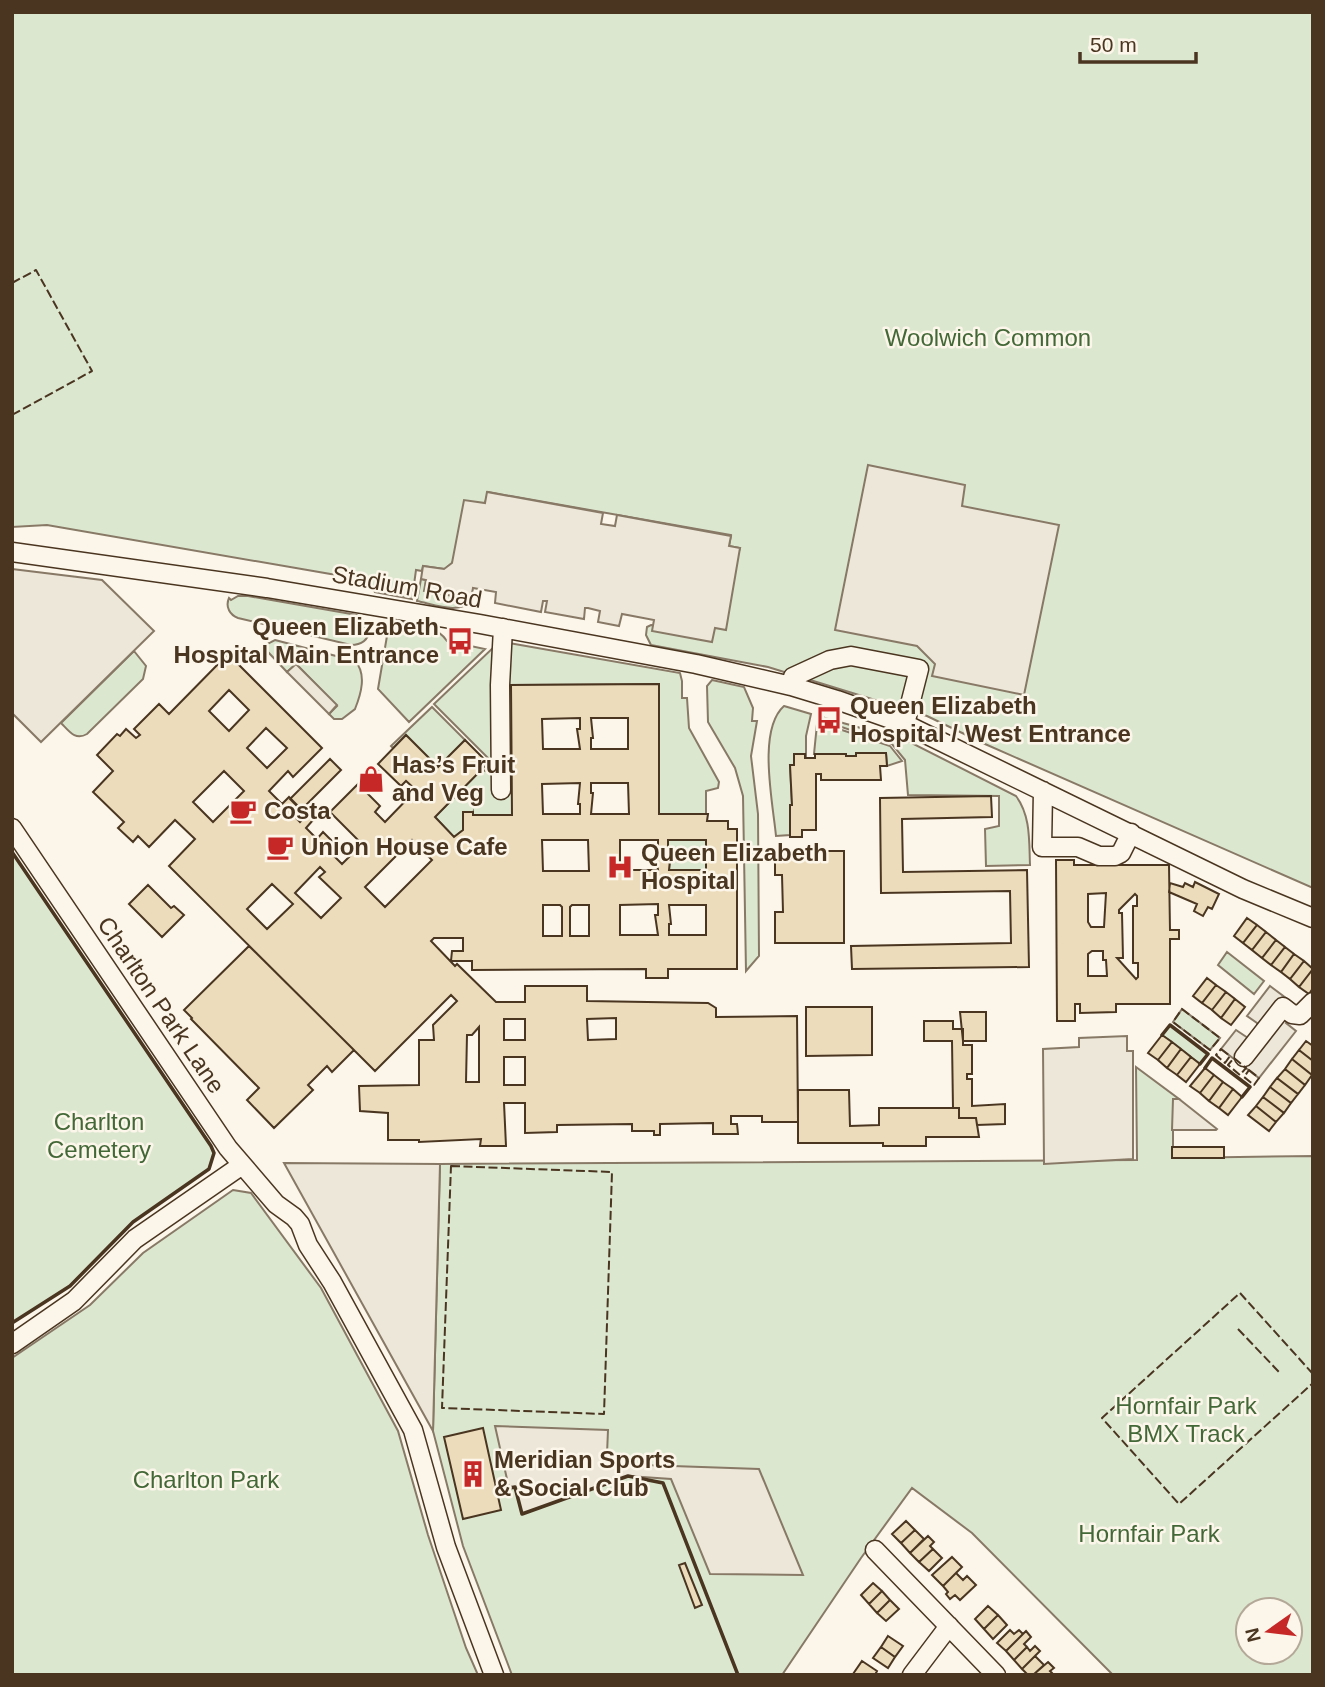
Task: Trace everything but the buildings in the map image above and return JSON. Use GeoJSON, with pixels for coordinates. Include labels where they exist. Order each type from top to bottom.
{"type":"FeatureCollection","features":[{"type":"Feature","properties":{"kind":"street","name":"Stadium Road"},"geometry":{"type":"LineString","coordinates":[[12,552],[267,587],[682,662],[791,687],[905,724],[1243,889],[1313,918]]}},
{"type":"Feature","properties":{"kind":"street"},"geometry":{"type":"LineString","coordinates":[[501,790],[500,685],[503,628]]}},
{"type":"Feature","properties":{"kind":"street"},"geometry":{"type":"LineString","coordinates":[[791,687],[793,677],[830,660],[851,656],[919,669],[905,724]]}},
{"type":"Feature","properties":{"kind":"street"},"geometry":{"type":"LineString","coordinates":[[1043,792],[1042,847],[1078,847],[1099,856],[1115,856],[1121,853],[1131,833]]}},
{"type":"Feature","properties":{"kind":"street","name":"Charlton Park Lane"},"geometry":{"type":"LineString","coordinates":[[12,828],[242,1166],[276,1204],[294,1217],[332,1282],[413,1430],[446,1547],[494,1675]]}},
{"type":"Feature","properties":{"kind":"street"},"geometry":{"type":"LineString","coordinates":[[1244,1057],[1283,1007],[1292,1014],[1300,1015],[1313,1002]]}},
{"type":"Feature","properties":{"kind":"street"},"geometry":{"type":"LineString","coordinates":[[12,1345],[74,1301],[135,1239],[242,1166]]}},
{"type":"Feature","properties":{"kind":"street"},"geometry":{"type":"LineString","coordinates":[[875,1549],[996,1675]]}},
{"type":"Feature","properties":{"kind":"street"},"geometry":{"type":"LineString","coordinates":[[912,1675],[949,1626]]}},
{"type":"Feature","properties":{"kind":"green space","name":"Woolwich Common"},"geometry":{"type":"Polygon","coordinates":[[[12,12],[1313,12],[1313,888],[927,716],[768,667],[651,645],[646,635],[647,627],[651,625],[715,628],[740,548],[729,546],[731,535],[488,492],[485,503],[452,563],[445,569],[423,566],[422,571],[416,570],[412,599],[375,592],[365,580],[47,525],[12,527],[12,12]]]}},
{"type":"Feature","properties":{"kind":"green space"},"geometry":{"type":"Polygon","coordinates":[[[421,579],[426,580],[425,591],[471,599],[467,604],[454,608],[417,601],[421,579]]]}},
{"type":"Feature","properties":{"kind":"green space"},"geometry":{"type":"Polygon","coordinates":[[[238,596],[357,615],[364,621],[366,629],[370,630],[368,637],[351,645],[238,618],[231,613],[228,604],[229,598],[231,600],[238,596]]]}},
{"type":"Feature","properties":{"kind":"green space"},"geometry":{"type":"Polygon","coordinates":[[[402,622],[433,629],[447,641],[485,649],[409,722],[378,689],[388,630],[393,624],[402,622]]]}},
{"type":"Feature","properties":{"kind":"green space"},"geometry":{"type":"Polygon","coordinates":[[[275,640],[355,661],[362,678],[355,709],[342,719],[334,719],[329,714],[337,706],[296,664],[287,672],[268,652],[267,644],[275,640]]]}},
{"type":"Feature","properties":{"kind":"green space"},"geometry":{"type":"Polygon","coordinates":[[[509,643],[680,673],[682,698],[687,698],[689,728],[719,782],[718,788],[706,791],[706,814],[659,814],[658,684],[503,685],[509,643]]]}},
{"type":"Feature","properties":{"kind":"green space"},"geometry":{"type":"Polygon","coordinates":[[[496,645],[498,793],[512,793],[512,815],[473,815],[473,812],[463,830],[454,837],[435,817],[482,769],[485,771],[493,763],[434,704],[496,645]]]}},
{"type":"Feature","properties":{"kind":"green space"},"geometry":{"type":"Polygon","coordinates":[[[134,651],[146,666],[143,679],[87,734],[72,734],[61,723],[134,651]]]}},
{"type":"Feature","properties":{"kind":"green space"},"geometry":{"type":"Polygon","coordinates":[[[712,680],[744,687],[753,708],[752,721],[757,721],[751,756],[758,814],[759,956],[746,971],[743,796],[735,768],[708,722],[707,686],[712,680]]]}},
{"type":"Feature","properties":{"kind":"green space"},"geometry":{"type":"Polygon","coordinates":[[[784,706],[811,714],[806,736],[806,758],[804,754],[794,754],[794,765],[790,765],[790,835],[776,836],[769,749],[776,717],[784,706]]]}},
{"type":"Feature","properties":{"kind":"green space"},"geometry":{"type":"Polygon","coordinates":[[[432,707],[465,740],[438,767],[406,735],[393,748],[391,746],[432,707]]]}},
{"type":"Feature","properties":{"kind":"green space"},"geometry":{"type":"Polygon","coordinates":[[[818,716],[868,730],[890,732],[1016,796],[1027,821],[1030,865],[986,866],[985,829],[999,826],[999,796],[908,795],[905,760],[892,744],[818,719],[818,716]]]}},
{"type":"Feature","properties":{"kind":"green space"},"geometry":{"type":"Polygon","coordinates":[[[817,724],[890,746],[902,761],[887,766],[886,753],[856,753],[856,756],[814,754],[817,724]]]}},
{"type":"Feature","properties":{"kind":"green space"},"geometry":{"type":"Polygon","coordinates":[[[668,840],[706,840],[706,870],[669,870],[671,850],[668,850],[668,840]]]}},
{"type":"Feature","properties":{"kind":"green space","name":"Charlton Cemetery"},"geometry":{"type":"Polygon","coordinates":[[[12,852],[214,1153],[209,1169],[133,1222],[70,1286],[12,1323],[12,852]]]}},
{"type":"Feature","properties":{"kind":"green space"},"geometry":{"type":"Polygon","coordinates":[[[1227,952],[1264,981],[1254,994],[1218,965],[1227,952]]]}},
{"type":"Feature","properties":{"kind":"green space"},"geometry":{"type":"Polygon","coordinates":[[[1182,1009],[1220,1038],[1210,1050],[1173,1022],[1182,1009]]]}},
{"type":"Feature","properties":{"kind":"green space"},"geometry":{"type":"Polygon","coordinates":[[[1170,1025],[1208,1054],[1200,1064],[1162,1035],[1170,1025]]]}},
{"type":"Feature","properties":{"kind":"green space"},"geometry":{"type":"Polygon","coordinates":[[[1136,1067],[1179,1099],[1173,1100],[1173,1158],[1313,1156],[1313,1675],[1113,1675],[972,1533],[912,1488],[782,1675],[512,1675],[463,1546],[433,1431],[440,1164],[1137,1160],[1136,1067]]]}},
{"type":"Feature","properties":{"kind":"green space","name":"Charlton Park"},"geometry":{"type":"Polygon","coordinates":[[[233,1190],[251,1193],[321,1288],[398,1431],[428,1535],[466,1648],[478,1675],[12,1675],[12,1358],[90,1305],[143,1253],[233,1190]]]}},
{"type":"Feature","properties":{"kind":"shaded area"},"geometry":{"type":"Polygon","coordinates":[[[868,465],[965,485],[962,506],[1059,525],[1024,695],[932,676],[935,664],[917,646],[835,630],[868,465]]]}},
{"type":"Feature","properties":{"kind":"shaded area"},"geometry":{"type":"Polygon","coordinates":[[[487,492],[603,513],[601,524],[615,526],[617,515],[731,536],[729,546],[740,548],[726,630],[715,628],[712,642],[652,631],[654,620],[622,614],[619,626],[598,622],[600,611],[588,608],[585,608],[584,619],[545,612],[547,601],[543,601],[541,612],[495,603],[496,592],[473,588],[471,599],[424,591],[426,580],[421,579],[423,566],[444,569],[452,563],[464,500],[485,503],[487,492]]]}},
{"type":"Feature","properties":{"kind":"shaded area"},"geometry":{"type":"Polygon","coordinates":[[[12,569],[102,580],[154,631],[41,742],[12,713],[12,569]]]}},
{"type":"Feature","properties":{"kind":"shaded area"},"geometry":{"type":"Polygon","coordinates":[[[296,664],[337,705],[329,714],[287,672],[296,664]]]}},
{"type":"Feature","properties":{"kind":"shaded area"},"geometry":{"type":"Polygon","coordinates":[[[1270,986],[1298,1007],[1286,1023],[1296,1031],[1259,1078],[1221,1049],[1236,1030],[1248,1038],[1257,1028],[1257,1023],[1247,1016],[1270,986]]]}},
{"type":"Feature","properties":{"kind":"shaded area"},"geometry":{"type":"Polygon","coordinates":[[[1127,1036],[1127,1051],[1133,1051],[1133,1159],[1044,1164],[1043,1049],[1079,1047],[1079,1038],[1127,1036]]]}},
{"type":"Feature","properties":{"kind":"shaded area"},"geometry":{"type":"Polygon","coordinates":[[[1173,1099],[1179,1099],[1217,1129],[1172,1130],[1173,1099]]]}},
{"type":"Feature","properties":{"kind":"shaded area"},"geometry":{"type":"Polygon","coordinates":[[[284,1163],[440,1164],[433,1431],[284,1163]]]}},
{"type":"Feature","properties":{"kind":"shaded area"},"geometry":{"type":"Polygon","coordinates":[[[495,1426],[608,1430],[607,1454],[615,1464],[759,1469],[803,1575],[710,1574],[671,1479],[628,1476],[522,1514],[515,1488],[509,1488],[495,1426]]]}},
{"type":"Feature","properties":{"kind":"fence"},"geometry":{"type":"LineString","coordinates":[[12,283],[36,270],[92,371],[12,415]]}},
{"type":"Feature","properties":{"kind":"fence"},"geometry":{"type":"LineString","coordinates":[[1182,1009],[1220,1038],[1210,1050],[1173,1022],[1182,1009]]}},
{"type":"Feature","properties":{"kind":"fence"},"geometry":{"type":"LineString","coordinates":[[1221,1049],[1230,1056],[1225,1063],[1216,1055],[1221,1049]]}},
{"type":"Feature","properties":{"kind":"fence"},"geometry":{"type":"LineString","coordinates":[[1234,1058],[1246,1068],[1240,1075],[1228,1065],[1234,1058]]}},
{"type":"Feature","properties":{"kind":"fence"},"geometry":{"type":"LineString","coordinates":[[1249,1070],[1259,1078],[1254,1085],[1244,1077],[1249,1070]]}},
{"type":"Feature","properties":{"kind":"fence"},"geometry":{"type":"LineString","coordinates":[[451,1166],[612,1172],[604,1414],[442,1408],[451,1166]]}},
{"type":"Feature","properties":{"kind":"fence"},"geometry":{"type":"LineString","coordinates":[[1313,1374],[1240,1293],[1102,1418],[1179,1504],[1313,1383]]}},
{"type":"Feature","properties":{"kind":"fence"},"geometry":{"type":"LineString","coordinates":[[1238,1329],[1279,1372]]}},
{"type":"Feature","properties":{"kind":"wall"},"geometry":{"type":"LineString","coordinates":[[12,852],[214,1153],[209,1169],[133,1222],[70,1286],[12,1323]]}},
{"type":"Feature","properties":{"kind":"wall"},"geometry":{"type":"LineString","coordinates":[[1162,1035],[1170,1025],[1208,1054],[1200,1064]]}},
{"type":"Feature","properties":{"kind":"wall"},"geometry":{"type":"LineString","coordinates":[[1205,1068],[1212,1058],[1250,1087],[1242,1097]]}},
{"type":"Feature","properties":{"kind":"wall"},"geometry":{"type":"LineString","coordinates":[[509,1488],[515,1487],[522,1514],[628,1476],[663,1483],[738,1675]]}},
{"type":"Feature","properties":{"kind":"place","name":"Queen Elizabeth Hospital Main Entrance"},"geometry":{"type":"Point","coordinates":[460,641]}},
{"type":"Feature","properties":{"kind":"place","name":"Queen Elizabeth Hospital / West Entrance"},"geometry":{"type":"Point","coordinates":[829,720]}},
{"type":"Feature","properties":{"kind":"place","name":"Has’s Fruit and Veg"},"geometry":{"type":"Point","coordinates":[371,779]}},
{"type":"Feature","properties":{"kind":"place","name":"Costa"},"geometry":{"type":"Point","coordinates":[243,811]}},
{"type":"Feature","properties":{"kind":"place","name":"Union House Cafe"},"geometry":{"type":"Point","coordinates":[280,847]}},
{"type":"Feature","properties":{"kind":"place","name":"Queen Elizabeth Hospital"},"geometry":{"type":"Point","coordinates":[620,867]}},
{"type":"Feature","properties":{"kind":"place","name":"Meridian Sports & Social Club"},"geometry":{"type":"Point","coordinates":[473,1474]}},
{"type":"Feature","properties":{"kind":"park label","name":"Hornfair Park BMX Track"},"geometry":{"type":"Point","coordinates":[1186,1420]}},
{"type":"Feature","properties":{"kind":"park label","name":"Hornfair Park"},"geometry":{"type":"Point","coordinates":[1149,1534]}}]}
